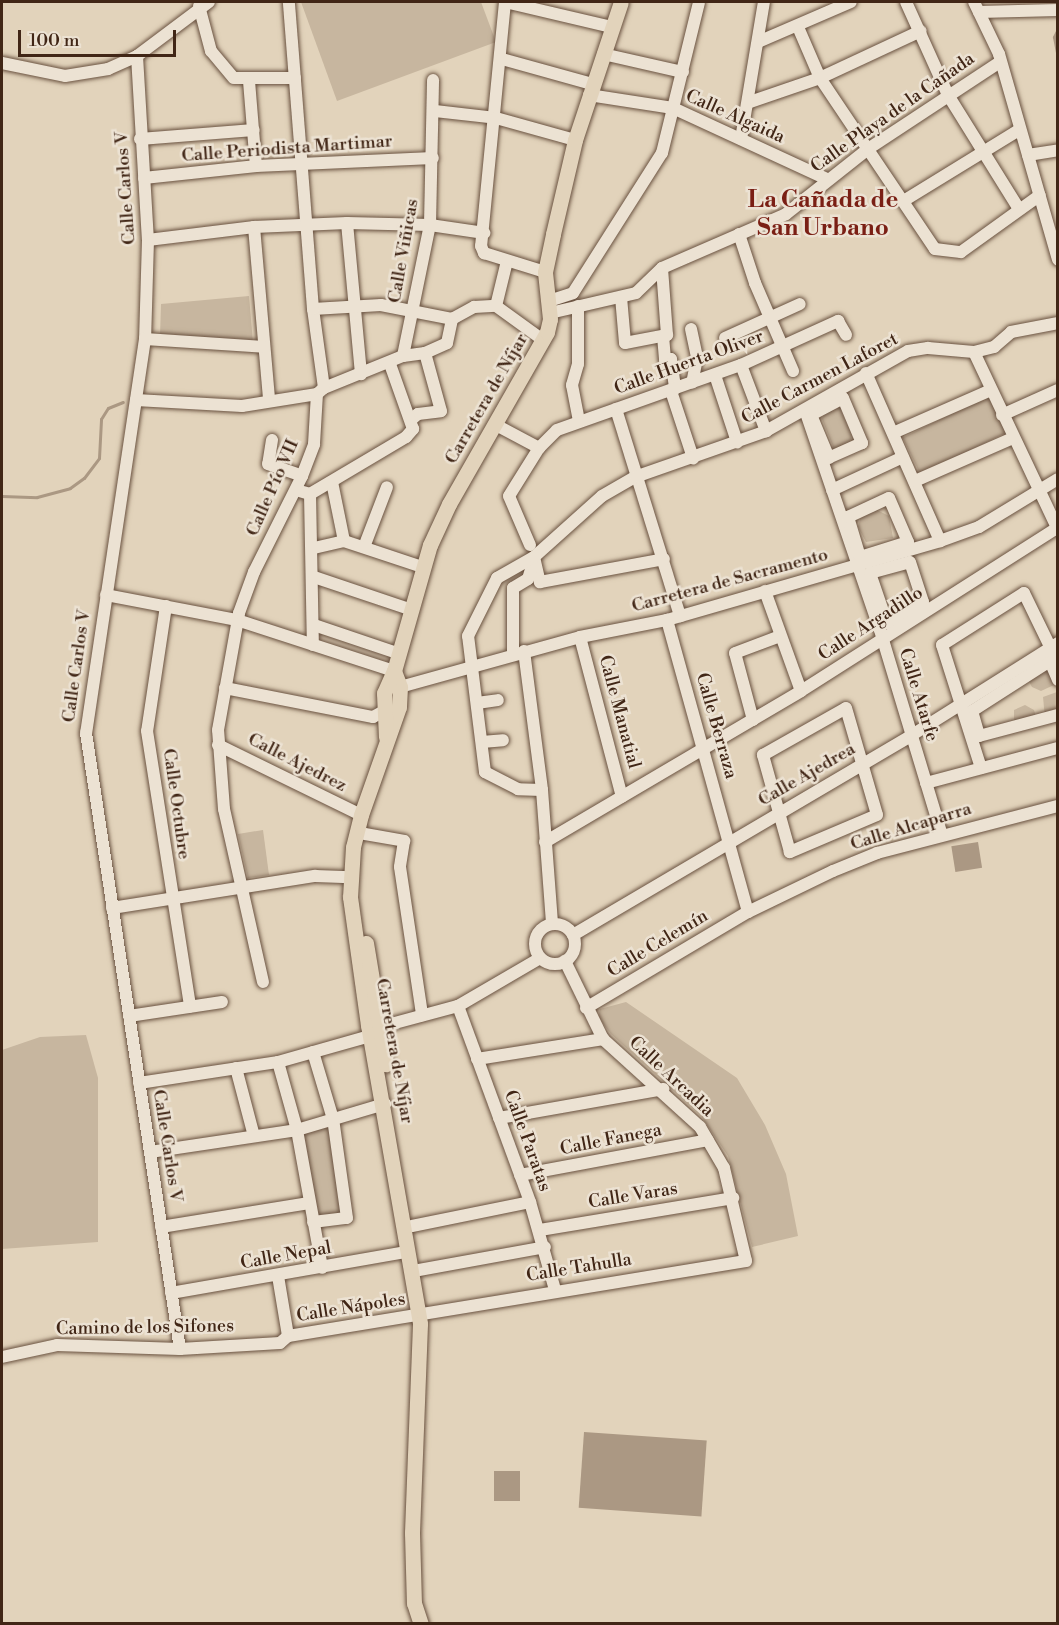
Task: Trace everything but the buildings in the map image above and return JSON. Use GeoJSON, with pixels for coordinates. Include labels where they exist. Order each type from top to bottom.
{"type":"FeatureCollection","features":[{"type":"Feature","properties":{"kind":"main road","name":"Carretera de Níjar"},"geometry":{"type":"LineString","coordinates":[[419,1316],[406,1252],[359,900],[371,794],[386,737],[398,652],[422,567],[449,504],[543,340],[549,307],[545,272],[575,140],[621,2]]}},
{"type":"Feature","properties":{"kind":"main road","name":"Carretera de Níjar"},"geometry":{"type":"LineString","coordinates":[[371,794],[360,815],[350,877],[352,918],[412,1226],[418,1270],[414,1603],[421,1623]]}},
{"type":"Feature","properties":{"kind":"main road","name":"Carretera de Níjar"},"geometry":{"type":"LineString","coordinates":[[406,1623],[414,1603]]}},
{"type":"Feature","properties":{"kind":"street","name":"Calle Pío VII"},"geometry":{"type":"LineString","coordinates":[[263,982],[224,809],[218,745],[237,620],[254,572],[296,490],[314,444],[320,391],[289,2]]}},
{"type":"Feature","properties":{"kind":"street"},"geometry":{"type":"LineString","coordinates":[[545,272],[484,253],[481,246],[502,59],[505,2],[550,6],[612,27]]}},
{"type":"Feature","properties":{"kind":"street"},"geometry":{"type":"LineString","coordinates":[[549,307],[573,293],[662,153],[699,2]]}},
{"type":"Feature","properties":{"kind":"street"},"geometry":{"type":"LineString","coordinates":[[741,139],[750,102],[764,2]]}},
{"type":"Feature","properties":{"kind":"street"},"geometry":{"type":"LineString","coordinates":[[758,42],[798,27],[851,2]]}},
{"type":"Feature","properties":{"kind":"street"},"geometry":{"type":"LineString","coordinates":[[906,2],[948,95],[1019,209]]}},
{"type":"Feature","properties":{"kind":"street"},"geometry":{"type":"LineString","coordinates":[[2,63],[42,73],[83,76],[137,56],[204,4],[211,51],[234,78],[249,81],[295,78]]}},
{"type":"Feature","properties":{"kind":"street"},"geometry":{"type":"LineString","coordinates":[[1058,10],[976,7],[1000,62],[1058,260]]}},
{"type":"Feature","properties":{"kind":"street"},"geometry":{"type":"LineString","coordinates":[[798,27],[820,78],[905,200],[935,249],[961,252],[1040,195]]}},
{"type":"Feature","properties":{"kind":"street"},"geometry":{"type":"LineString","coordinates":[[750,102],[820,78],[921,31]]}},
{"type":"Feature","properties":{"kind":"street"},"geometry":{"type":"LineString","coordinates":[[603,54],[683,72]]}},
{"type":"Feature","properties":{"kind":"street","name":"Calle Carlos V"},"geometry":{"type":"LineString","coordinates":[[137,56],[140,139],[148,240],[145,339],[86,733],[180,1349]]}},
{"type":"Feature","properties":{"kind":"street","name":"Calle Algaida"},"geometry":{"type":"LineString","coordinates":[[502,59],[590,90],[673,108],[827,179]]}},
{"type":"Feature","properties":{"kind":"street","name":"Calle Playa de la Cañada"},"geometry":{"type":"LineString","coordinates":[[549,307],[578,306],[636,293],[662,268],[786,214],[827,179],[868,149],[1000,62]]}},
{"type":"Feature","properties":{"kind":"street","name":"Calle Viñicas"},"geometry":{"type":"LineString","coordinates":[[403,356],[430,225],[435,111],[434,80]]}},
{"type":"Feature","properties":{"kind":"street"},"geometry":{"type":"LineString","coordinates":[[249,81],[256,166]]}},
{"type":"Feature","properties":{"kind":"street"},"geometry":{"type":"LineString","coordinates":[[435,111],[496,118],[575,140]]}},
{"type":"Feature","properties":{"kind":"street"},"geometry":{"type":"LineString","coordinates":[[140,139],[254,129]]}},
{"type":"Feature","properties":{"kind":"street"},"geometry":{"type":"LineString","coordinates":[[905,200],[1019,130]]}},
{"type":"Feature","properties":{"kind":"street"},"geometry":{"type":"LineString","coordinates":[[1028,155],[1058,150]]}},
{"type":"Feature","properties":{"kind":"street","name":"Calle Periodista Martimar"},"geometry":{"type":"LineString","coordinates":[[144,178],[256,166],[433,158]]}},
{"type":"Feature","properties":{"kind":"street"},"geometry":{"type":"LineString","coordinates":[[148,240],[254,227],[348,223],[430,225],[484,233]]}},
{"type":"Feature","properties":{"kind":"street"},"geometry":{"type":"LineString","coordinates":[[348,223],[361,374]]}},
{"type":"Feature","properties":{"kind":"street"},"geometry":{"type":"LineString","coordinates":[[254,227],[269,400]]}},
{"type":"Feature","properties":{"kind":"street"},"geometry":{"type":"LineString","coordinates":[[739,234],[770,318],[793,371]]}},
{"type":"Feature","properties":{"kind":"street"},"geometry":{"type":"LineString","coordinates":[[496,306],[507,261]]}},
{"type":"Feature","properties":{"kind":"street"},"geometry":{"type":"LineString","coordinates":[[621,297],[625,343],[667,335],[662,268]]}},
{"type":"Feature","properties":{"kind":"street"},"geometry":{"type":"LineString","coordinates":[[725,338],[800,304]]}},
{"type":"Feature","properties":{"kind":"street"},"geometry":{"type":"LineString","coordinates":[[313,309],[354,307],[412,310],[452,318],[474,307],[496,306],[543,340]]}},
{"type":"Feature","properties":{"kind":"street"},"geometry":{"type":"LineString","coordinates":[[578,306],[578,364],[572,385],[579,421]]}},
{"type":"Feature","properties":{"kind":"street"},"geometry":{"type":"LineString","coordinates":[[136,400],[227,406],[320,391],[390,364],[403,356],[424,353],[447,344],[452,318]]}},
{"type":"Feature","properties":{"kind":"street","name":"Calle Huerta Oliver"},"geometry":{"type":"LineString","coordinates":[[530,545],[509,496],[539,448],[557,430],[716,375],[838,321],[846,335]]}},
{"type":"Feature","properties":{"kind":"street","name":"Calle Carmen Laforet"},"geometry":{"type":"LineString","coordinates":[[534,557],[602,496],[635,477],[766,431],[866,372],[908,351],[928,348],[974,352],[994,347],[1011,332],[1058,323]]}},
{"type":"Feature","properties":{"kind":"street"},"geometry":{"type":"LineString","coordinates":[[691,329],[697,358],[692,383]]}},
{"type":"Feature","properties":{"kind":"street"},"geometry":{"type":"LineString","coordinates":[[663,336],[665,360],[671,359],[673,390],[693,458]]}},
{"type":"Feature","properties":{"kind":"street"},"geometry":{"type":"LineString","coordinates":[[145,339],[264,347]]}},
{"type":"Feature","properties":{"kind":"street"},"geometry":{"type":"LineString","coordinates":[[974,352],[1057,529]]}},
{"type":"Feature","properties":{"kind":"street"},"geometry":{"type":"LineString","coordinates":[[411,420],[418,414],[441,411],[424,353]]}},
{"type":"Feature","properties":{"kind":"street"},"geometry":{"type":"LineString","coordinates":[[296,490],[310,494],[406,437],[412,429],[411,420],[390,364]]}},
{"type":"Feature","properties":{"kind":"street"},"geometry":{"type":"LineString","coordinates":[[741,365],[766,431]]}},
{"type":"Feature","properties":{"kind":"street"},"geometry":{"type":"LineString","coordinates":[[866,372],[940,541]]}},
{"type":"Feature","properties":{"kind":"street"},"geometry":{"type":"LineString","coordinates":[[716,375],[737,442]]}},
{"type":"Feature","properties":{"kind":"street"},"geometry":{"type":"LineString","coordinates":[[893,434],[991,390]]}},
{"type":"Feature","properties":{"kind":"street"},"geometry":{"type":"LineString","coordinates":[[1002,415],[1058,390]]}},
{"type":"Feature","properties":{"kind":"street"},"geometry":{"type":"LineString","coordinates":[[843,398],[862,443],[829,458],[811,415],[843,398]]}},
{"type":"Feature","properties":{"kind":"street"},"geometry":{"type":"LineString","coordinates":[[616,410],[635,477],[664,558],[680,616]]}},
{"type":"Feature","properties":{"kind":"street"},"geometry":{"type":"LineString","coordinates":[[805,410],[858,561]]}},
{"type":"Feature","properties":{"kind":"street"},"geometry":{"type":"LineString","coordinates":[[496,425],[539,448]]}},
{"type":"Feature","properties":{"kind":"street"},"geometry":{"type":"LineString","coordinates":[[915,482],[1013,438]]}},
{"type":"Feature","properties":{"kind":"street"},"geometry":{"type":"LineString","coordinates":[[272,440],[268,464],[302,476]]}},
{"type":"Feature","properties":{"kind":"street"},"geometry":{"type":"LineString","coordinates":[[832,490],[903,457]]}},
{"type":"Feature","properties":{"kind":"street","name":"Carretera de Sacramento"},"geometry":{"type":"LineString","coordinates":[[395,682],[473,668],[580,637],[668,620],[858,561],[940,541],[979,527],[1058,479]]}},
{"type":"Feature","properties":{"kind":"street"},"geometry":{"type":"LineString","coordinates":[[332,482],[344,541]]}},
{"type":"Feature","properties":{"kind":"street"},"geometry":{"type":"LineString","coordinates":[[364,547],[387,487]]}},
{"type":"Feature","properties":{"kind":"street"},"geometry":{"type":"LineString","coordinates":[[310,494],[314,548],[313,645]]}},
{"type":"Feature","properties":{"kind":"street"},"geometry":{"type":"LineString","coordinates":[[888,498],[908,542],[858,561],[848,517],[888,498]]}},
{"type":"Feature","properties":{"kind":"street","name":"Calle Argadillo"},"geometry":{"type":"LineString","coordinates":[[545,842],[801,691],[1057,529]]}},
{"type":"Feature","properties":{"kind":"street"},"geometry":{"type":"LineString","coordinates":[[314,548],[344,541],[422,567]]}},
{"type":"Feature","properties":{"kind":"street"},"geometry":{"type":"LineString","coordinates":[[534,557],[540,582],[664,558]]}},
{"type":"Feature","properties":{"kind":"street"},"geometry":{"type":"LineString","coordinates":[[534,557],[528,579],[513,588],[519,653],[542,790],[552,924]]}},
{"type":"Feature","properties":{"kind":"street"},"geometry":{"type":"LineString","coordinates":[[534,557],[497,578],[469,630],[485,772],[519,789],[542,790]]}},
{"type":"Feature","properties":{"kind":"street","name":"Calle Atarfe"},"geometry":{"type":"LineString","coordinates":[[858,561],[942,835]]}},
{"type":"Feature","properties":{"kind":"street"},"geometry":{"type":"LineString","coordinates":[[910,562],[923,602],[887,623],[870,573],[910,562]]}},
{"type":"Feature","properties":{"kind":"street"},"geometry":{"type":"LineString","coordinates":[[314,577],[409,609]]}},
{"type":"Feature","properties":{"kind":"street"},"geometry":{"type":"LineString","coordinates":[[765,591],[801,691]]}},
{"type":"Feature","properties":{"kind":"street"},"geometry":{"type":"LineString","coordinates":[[981,768],[942,645],[1024,593],[1054,646],[1058,663]]}},
{"type":"Feature","properties":{"kind":"street"},"geometry":{"type":"LineString","coordinates":[[106,595],[237,620],[313,645],[395,682]]}},
{"type":"Feature","properties":{"kind":"street","name":"Calle Octubre"},"geometry":{"type":"LineString","coordinates":[[166,606],[147,731],[171,898],[190,1007]]}},
{"type":"Feature","properties":{"kind":"street","name":"Calle Berraza"},"geometry":{"type":"LineString","coordinates":[[668,620],[748,912]]}},
{"type":"Feature","properties":{"kind":"street"},"geometry":{"type":"LineString","coordinates":[[314,625],[398,652]]}},
{"type":"Feature","properties":{"kind":"street"},"geometry":{"type":"LineString","coordinates":[[753,720],[735,653],[780,636]]}},
{"type":"Feature","properties":{"kind":"street","name":"Calle Manatial"},"geometry":{"type":"LineString","coordinates":[[580,637],[622,797]]}},
{"type":"Feature","properties":{"kind":"street","name":"Calle Ajedrea"},"geometry":{"type":"LineString","coordinates":[[573,935],[777,812],[912,735],[1054,646]]}},
{"type":"Feature","properties":{"kind":"street"},"geometry":{"type":"LineString","coordinates":[[1058,680],[1050,661],[972,711],[979,736],[1058,715]]}},
{"type":"Feature","properties":{"kind":"street"},"geometry":{"type":"LineString","coordinates":[[225,688],[373,717],[388,715]]}},
{"type":"Feature","properties":{"kind":"street"},"geometry":{"type":"LineString","coordinates":[[477,703],[498,700]]}},
{"type":"Feature","properties":{"kind":"street"},"geometry":{"type":"LineString","coordinates":[[846,708],[877,815],[790,852],[777,812],[763,756],[846,708]]}},
{"type":"Feature","properties":{"kind":"street"},"geometry":{"type":"LineString","coordinates":[[482,742],[503,740]]}},
{"type":"Feature","properties":{"kind":"street","name":"Calle Ajedrez"},"geometry":{"type":"LineString","coordinates":[[218,745],[360,815]]}},
{"type":"Feature","properties":{"kind":"street"},"geometry":{"type":"LineString","coordinates":[[926,783],[1058,748]]}},
{"type":"Feature","properties":{"kind":"street","name":"Calle Alcaparra"},"geometry":{"type":"LineString","coordinates":[[748,912],[877,853],[1058,806]]}},
{"type":"Feature","properties":{"kind":"street"},"geometry":{"type":"LineString","coordinates":[[365,834],[404,841],[400,867],[422,1016]]}},
{"type":"Feature","properties":{"kind":"street"},"geometry":{"type":"LineString","coordinates":[[112,908],[315,876],[350,877]]}},
{"type":"Feature","properties":{"kind":"street","name":"Calle Celemín"},"geometry":{"type":"LineString","coordinates":[[586,1008],[748,912]]}},
{"type":"Feature","properties":{"kind":"street"},"geometry":{"type":"LineString","coordinates":[[552,924],[564,926],[573,935],[575,947],[565,961],[552,964],[540,958],[536,937],[552,924]]}},
{"type":"Feature","properties":{"kind":"street"},"geometry":{"type":"LineString","coordinates":[[139,1083],[278,1062],[313,1052],[458,1006],[540,958]]}},
{"type":"Feature","properties":{"kind":"street","name":"Calle Arcadia"},"geometry":{"type":"LineString","coordinates":[[565,961],[603,1039],[663,1089],[700,1126],[724,1168],[733,1198],[746,1261]]}},
{"type":"Feature","properties":{"kind":"street"},"geometry":{"type":"LineString","coordinates":[[129,1016],[222,1002]]}},
{"type":"Feature","properties":{"kind":"street","name":"Calle Paratas"},"geometry":{"type":"LineString","coordinates":[[458,1006],[540,1230],[555,1290]]}},
{"type":"Feature","properties":{"kind":"street"},"geometry":{"type":"LineString","coordinates":[[477,1059],[603,1039]]}},
{"type":"Feature","properties":{"kind":"street"},"geometry":{"type":"LineString","coordinates":[[313,1052],[333,1119],[347,1218],[313,1222]]}},
{"type":"Feature","properties":{"kind":"street"},"geometry":{"type":"LineString","coordinates":[[278,1062],[297,1130],[322,1268]]}},
{"type":"Feature","properties":{"kind":"street"},"geometry":{"type":"LineString","coordinates":[[236,1068],[254,1136]]}},
{"type":"Feature","properties":{"kind":"street"},"geometry":{"type":"LineString","coordinates":[[499,1118],[663,1089]]}},
{"type":"Feature","properties":{"kind":"street"},"geometry":{"type":"LineString","coordinates":[[150,1152],[297,1130],[385,1104]]}},
{"type":"Feature","properties":{"kind":"street","name":"Calle Fanega"},"geometry":{"type":"LineString","coordinates":[[520,1175],[708,1140]]}},
{"type":"Feature","properties":{"kind":"street","name":"Calle Varas"},"geometry":{"type":"LineString","coordinates":[[540,1230],[733,1198]]}},
{"type":"Feature","properties":{"kind":"street"},"geometry":{"type":"LineString","coordinates":[[412,1226],[530,1202]]}},
{"type":"Feature","properties":{"kind":"street"},"geometry":{"type":"LineString","coordinates":[[161,1227],[309,1203]]}},
{"type":"Feature","properties":{"kind":"street"},"geometry":{"type":"LineString","coordinates":[[418,1270],[545,1247]]}},
{"type":"Feature","properties":{"kind":"street","name":"Calle Nepal"},"geometry":{"type":"LineString","coordinates":[[171,1293],[406,1252]]}},
{"type":"Feature","properties":{"kind":"street","name":"Calle Tahulla"},"geometry":{"type":"LineString","coordinates":[[419,1316],[555,1290],[746,1261]]}},
{"type":"Feature","properties":{"kind":"street"},"geometry":{"type":"LineString","coordinates":[[278,1276],[288,1336]]}},
{"type":"Feature","properties":{"kind":"street","name":"Calle Nápoles"},"geometry":{"type":"LineString","coordinates":[[288,1336],[419,1316]]}},
{"type":"Feature","properties":{"kind":"street","name":"Camino de los Sifones"},"geometry":{"type":"LineString","coordinates":[[2,1356],[57,1345],[180,1349],[280,1342],[288,1336]]}},
{"type":"Feature","properties":{"kind":"shaded area"},"geometry":{"type":"Polygon","coordinates":[[[301,2],[481,2],[496,42],[337,101],[301,2]]]}},
{"type":"Feature","properties":{"kind":"shaded area"},"geometry":{"type":"Polygon","coordinates":[[[249,296],[253,343],[160,336],[161,304],[249,296]]]}},
{"type":"Feature","properties":{"kind":"shaded area"},"geometry":{"type":"Polygon","coordinates":[[[988,396],[1006,433],[921,474],[903,438],[988,396]]]}},
{"type":"Feature","properties":{"kind":"shaded area"},"geometry":{"type":"Polygon","coordinates":[[[839,406],[852,435],[850,442],[834,449],[822,419],[824,413],[839,406]]]}},
{"type":"Feature","properties":{"kind":"shaded area"},"geometry":{"type":"Polygon","coordinates":[[[877,510],[889,516],[893,538],[866,542],[858,527],[861,516],[877,510]]]}},
{"type":"Feature","properties":{"kind":"shaded area"},"geometry":{"type":"Polygon","coordinates":[[[1050,661],[1056,678],[1054,685],[1041,691],[1032,687],[1026,676],[1050,661]]]}},
{"type":"Feature","properties":{"kind":"shaded area"},"geometry":{"type":"Polygon","coordinates":[[[1057,692],[1057,715],[1045,718],[1043,697],[1057,692]]]}},
{"type":"Feature","properties":{"kind":"shaded area"},"geometry":{"type":"Polygon","coordinates":[[[1025,705],[1034,710],[1037,720],[1014,727],[1014,710],[1025,705]]]}},
{"type":"Feature","properties":{"kind":"shaded area"},"geometry":{"type":"Polygon","coordinates":[[[263,830],[269,875],[248,878],[238,834],[263,830]]]}},
{"type":"Feature","properties":{"kind":"shaded area"},"geometry":{"type":"Polygon","coordinates":[[[978,842],[982,868],[955,872],[951,846],[978,842]]]}},
{"type":"Feature","properties":{"kind":"shaded area"},"geometry":{"type":"Polygon","coordinates":[[[626,1002],[737,1078],[765,1125],[786,1174],[798,1236],[752,1247],[728,1156],[701,1116],[611,1034],[598,1017],[600,1009],[626,1002]]]}},
{"type":"Feature","properties":{"kind":"shaded area"},"geometry":{"type":"Polygon","coordinates":[[[86,1035],[98,1078],[98,1242],[2,1249],[2,1050],[40,1037],[86,1035]]]}},
{"type":"Feature","properties":{"kind":"shaded area"},"geometry":{"type":"Polygon","coordinates":[[[333,1119],[347,1218],[313,1222],[297,1130],[333,1119]]]}},
{"type":"Feature","properties":{"kind":"shaded area"},"geometry":{"type":"Polygon","coordinates":[[[584,1432],[707,1441],[701,1516],[579,1508],[584,1432]]]}},
{"type":"Feature","properties":{"kind":"shaded area"},"geometry":{"type":"Polygon","coordinates":[[[494,1471],[520,1471],[520,1501],[494,1501],[494,1471]]]}},
{"type":"Feature","properties":{"kind":"waterway"},"geometry":{"type":"LineString","coordinates":[[1058,29],[1054,37],[1058,57]]}},
{"type":"Feature","properties":{"kind":"waterway"},"geometry":{"type":"LineString","coordinates":[[2,496],[37,497],[70,488],[84,478],[99,458],[101,419],[108,408],[123,402]]}},
{"type":"Feature","properties":{"kind":"district","name":"La Cañada de San Urbano"},"geometry":{"type":"Point","coordinates":[823,215]}}]}
